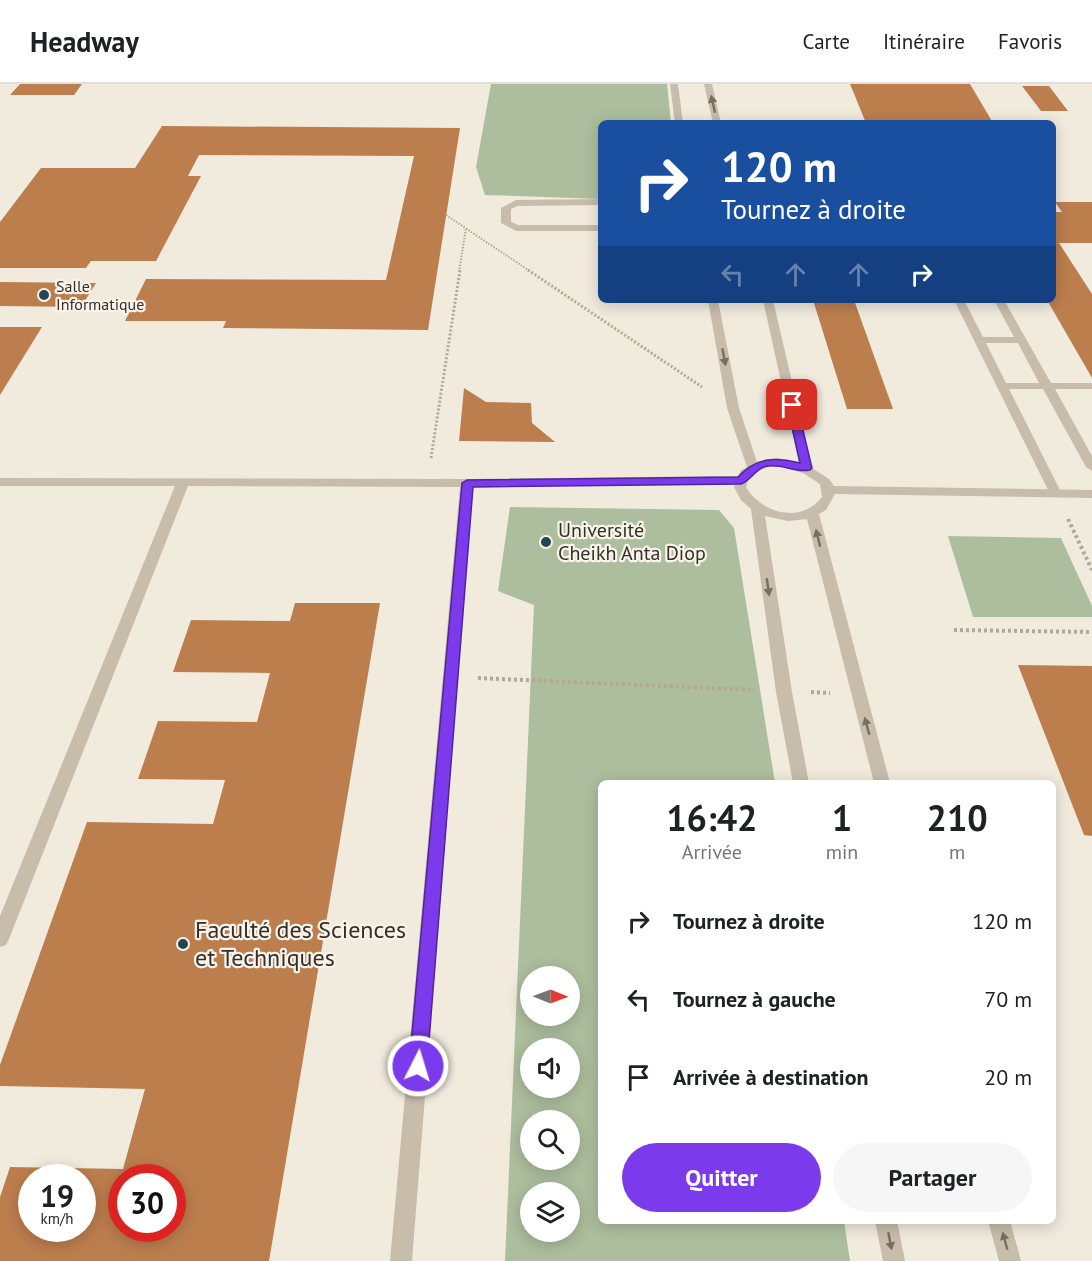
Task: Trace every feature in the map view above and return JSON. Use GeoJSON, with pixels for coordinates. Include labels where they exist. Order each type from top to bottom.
{"type":"FeatureCollection","features":[{"type":"Feature","properties":{"kind":"street"},"geometry":{"type":"LineString","coordinates":[[674,84],[679,120]]}},
{"type":"Feature","properties":{"kind":"street"},"geometry":{"type":"LineString","coordinates":[[708,84],[716,120]]}},
{"type":"Feature","properties":{"kind":"street"},"geometry":{"type":"LineString","coordinates":[[598,202],[516,203],[506,208],[506,223],[516,228],[598,228]]}},
{"type":"Feature","properties":{"kind":"street"},"geometry":{"type":"LineString","coordinates":[[713,303],[734,408],[753,467]]}},
{"type":"Feature","properties":{"kind":"street"},"geometry":{"type":"LineString","coordinates":[[769,303],[806,468]]}},
{"type":"Feature","properties":{"kind":"street"},"geometry":{"type":"LineString","coordinates":[[960,303],[1056,494]]}},
{"type":"Feature","properties":{"kind":"street"},"geometry":{"type":"LineString","coordinates":[[1001,303],[1092,467]]}},
{"type":"Feature","properties":{"kind":"street"},"geometry":{"type":"LineString","coordinates":[[979,340],[1022,340]]}},
{"type":"Feature","properties":{"kind":"street"},"geometry":{"type":"LineString","coordinates":[[1001,386],[1092,386]]}},
{"type":"Feature","properties":{"kind":"street"},"geometry":{"type":"LineString","coordinates":[[0,482],[467,483],[741,480],[753,467],[778,462],[806,468],[824,482],[828,490],[827,499],[812,513],[784,516],[757,508],[743,495],[741,480]]}},
{"type":"Feature","properties":{"kind":"street"},"geometry":{"type":"LineString","coordinates":[[0,939],[183,482]]}},
{"type":"Feature","properties":{"kind":"street"},"geometry":{"type":"LineString","coordinates":[[401,1261],[467,483]]}},
{"type":"Feature","properties":{"kind":"street"},"geometry":{"type":"LineString","coordinates":[[828,490],[1092,494]]}},
{"type":"Feature","properties":{"kind":"street"},"geometry":{"type":"LineString","coordinates":[[757,508],[784,692],[800,780]]}},
{"type":"Feature","properties":{"kind":"street"},"geometry":{"type":"LineString","coordinates":[[812,513],[881,780]]}},
{"type":"Feature","properties":{"kind":"street"},"geometry":{"type":"LineString","coordinates":[[887,1224],[894,1261]]}},
{"type":"Feature","properties":{"kind":"street"},"geometry":{"type":"LineString","coordinates":[[1000,1224],[1010,1261]]}},
{"type":"Feature","properties":{"kind":"path"},"geometry":{"type":"LineString","coordinates":[[446,215],[734,408]]}},
{"type":"Feature","properties":{"kind":"path"},"geometry":{"type":"LineString","coordinates":[[428,483],[466,228]]}},
{"type":"Feature","properties":{"kind":"path"},"geometry":{"type":"LineString","coordinates":[[1056,494],[1092,570]]}},
{"type":"Feature","properties":{"kind":"path"},"geometry":{"type":"LineString","coordinates":[[954,630],[1092,632]]}},
{"type":"Feature","properties":{"kind":"path"},"geometry":{"type":"LineString","coordinates":[[450,677],[784,692],[858,693]]}},
{"type":"Feature","properties":{"kind":"green space"},"geometry":{"type":"Polygon","coordinates":[[[491,84],[667,84],[671,120],[598,120],[598,199],[485,195],[476,167],[491,84]]]}},
{"type":"Feature","properties":{"kind":"green space"},"geometry":{"type":"Polygon","coordinates":[[[510,507],[719,510],[734,528],[775,780],[598,780],[598,1224],[844,1224],[850,1261],[505,1261],[534,605],[498,591],[510,507]]]}},
{"type":"Feature","properties":{"kind":"green space"},"geometry":{"type":"Polygon","coordinates":[[[948,536],[1061,538],[1092,606],[1092,617],[973,617],[948,536]]]}},
{"type":"Feature","properties":{"kind":"building"},"geometry":{"type":"Polygon","coordinates":[[[20,84],[82,84],[74,95],[10,95],[20,84]]]}},
{"type":"Feature","properties":{"kind":"building"},"geometry":{"type":"Polygon","coordinates":[[[850,84],[970,84],[991,120],[865,120],[850,84]]]}},
{"type":"Feature","properties":{"kind":"building"},"geometry":{"type":"Polygon","coordinates":[[[1022,86],[1049,86],[1068,111],[1041,111],[1022,86]]]}},
{"type":"Feature","properties":{"kind":"building"},"geometry":{"type":"Polygon","coordinates":[[[162,126],[460,128],[428,330],[223,328],[226,321],[125,321],[146,279],[386,280],[414,156],[199,155],[188,176],[201,176],[156,261],[91,261],[86,268],[0,268],[0,222],[41,168],[135,168],[162,126]]]}},
{"type":"Feature","properties":{"kind":"building"},"geometry":{"type":"Polygon","coordinates":[[[1056,202],[1092,202],[1092,243],[1059,243],[1092,294],[1092,378],[1049,303],[1056,303],[1056,212],[1062,212],[1056,202]]]}},
{"type":"Feature","properties":{"kind":"building","name":"Salle Informatique"},"geometry":{"type":"Polygon","coordinates":[[[0,282],[96,283],[81,307],[0,306],[0,282]]]}},
{"type":"Feature","properties":{"kind":"building"},"geometry":{"type":"Polygon","coordinates":[[[814,303],[855,303],[893,409],[847,409],[814,303]]]}},
{"type":"Feature","properties":{"kind":"building"},"geometry":{"type":"Polygon","coordinates":[[[0,327],[42,327],[0,395],[0,327]]]}},
{"type":"Feature","properties":{"kind":"building"},"geometry":{"type":"Polygon","coordinates":[[[464,388],[486,402],[531,403],[532,423],[555,442],[459,441],[464,388]]]}},
{"type":"Feature","properties":{"kind":"building","name":"Faculté des Sciences et Techniques"},"geometry":{"type":"Polygon","coordinates":[[[295,603],[380,603],[269,1261],[0,1261],[0,1197],[10,1167],[18,1167],[18,1242],[96,1242],[96,1169],[108,1169],[108,1242],[186,1242],[186,1164],[124,1164],[145,1089],[0,1086],[0,1065],[87,822],[213,824],[225,780],[138,779],[158,721],[257,722],[270,673],[173,672],[191,620],[290,621],[295,603]]]}},
{"type":"Feature","properties":{"kind":"building"},"geometry":{"type":"Polygon","coordinates":[[[1018,665],[1092,666],[1092,836],[1084,835],[1018,665]]]}},
{"type":"Feature","properties":{"kind":"place","name":"Salle Informatique"},"geometry":{"type":"Point","coordinates":[44,295]}},
{"type":"Feature","properties":{"kind":"place","name":"Université Cheikh Anta Diop"},"geometry":{"type":"Point","coordinates":[546,542]}},
{"type":"Feature","properties":{"kind":"place","name":"Faculté des Sciences et Techniques"},"geometry":{"type":"Point","coordinates":[183,944]}},
{"type":"Feature","properties":{"kind":"route"},"geometry":{"type":"LineString","coordinates":[[418,1066],[467,483],[741,480],[745,473],[753,467],[764,463],[792,463],[806,468],[792,405]]}}]}
